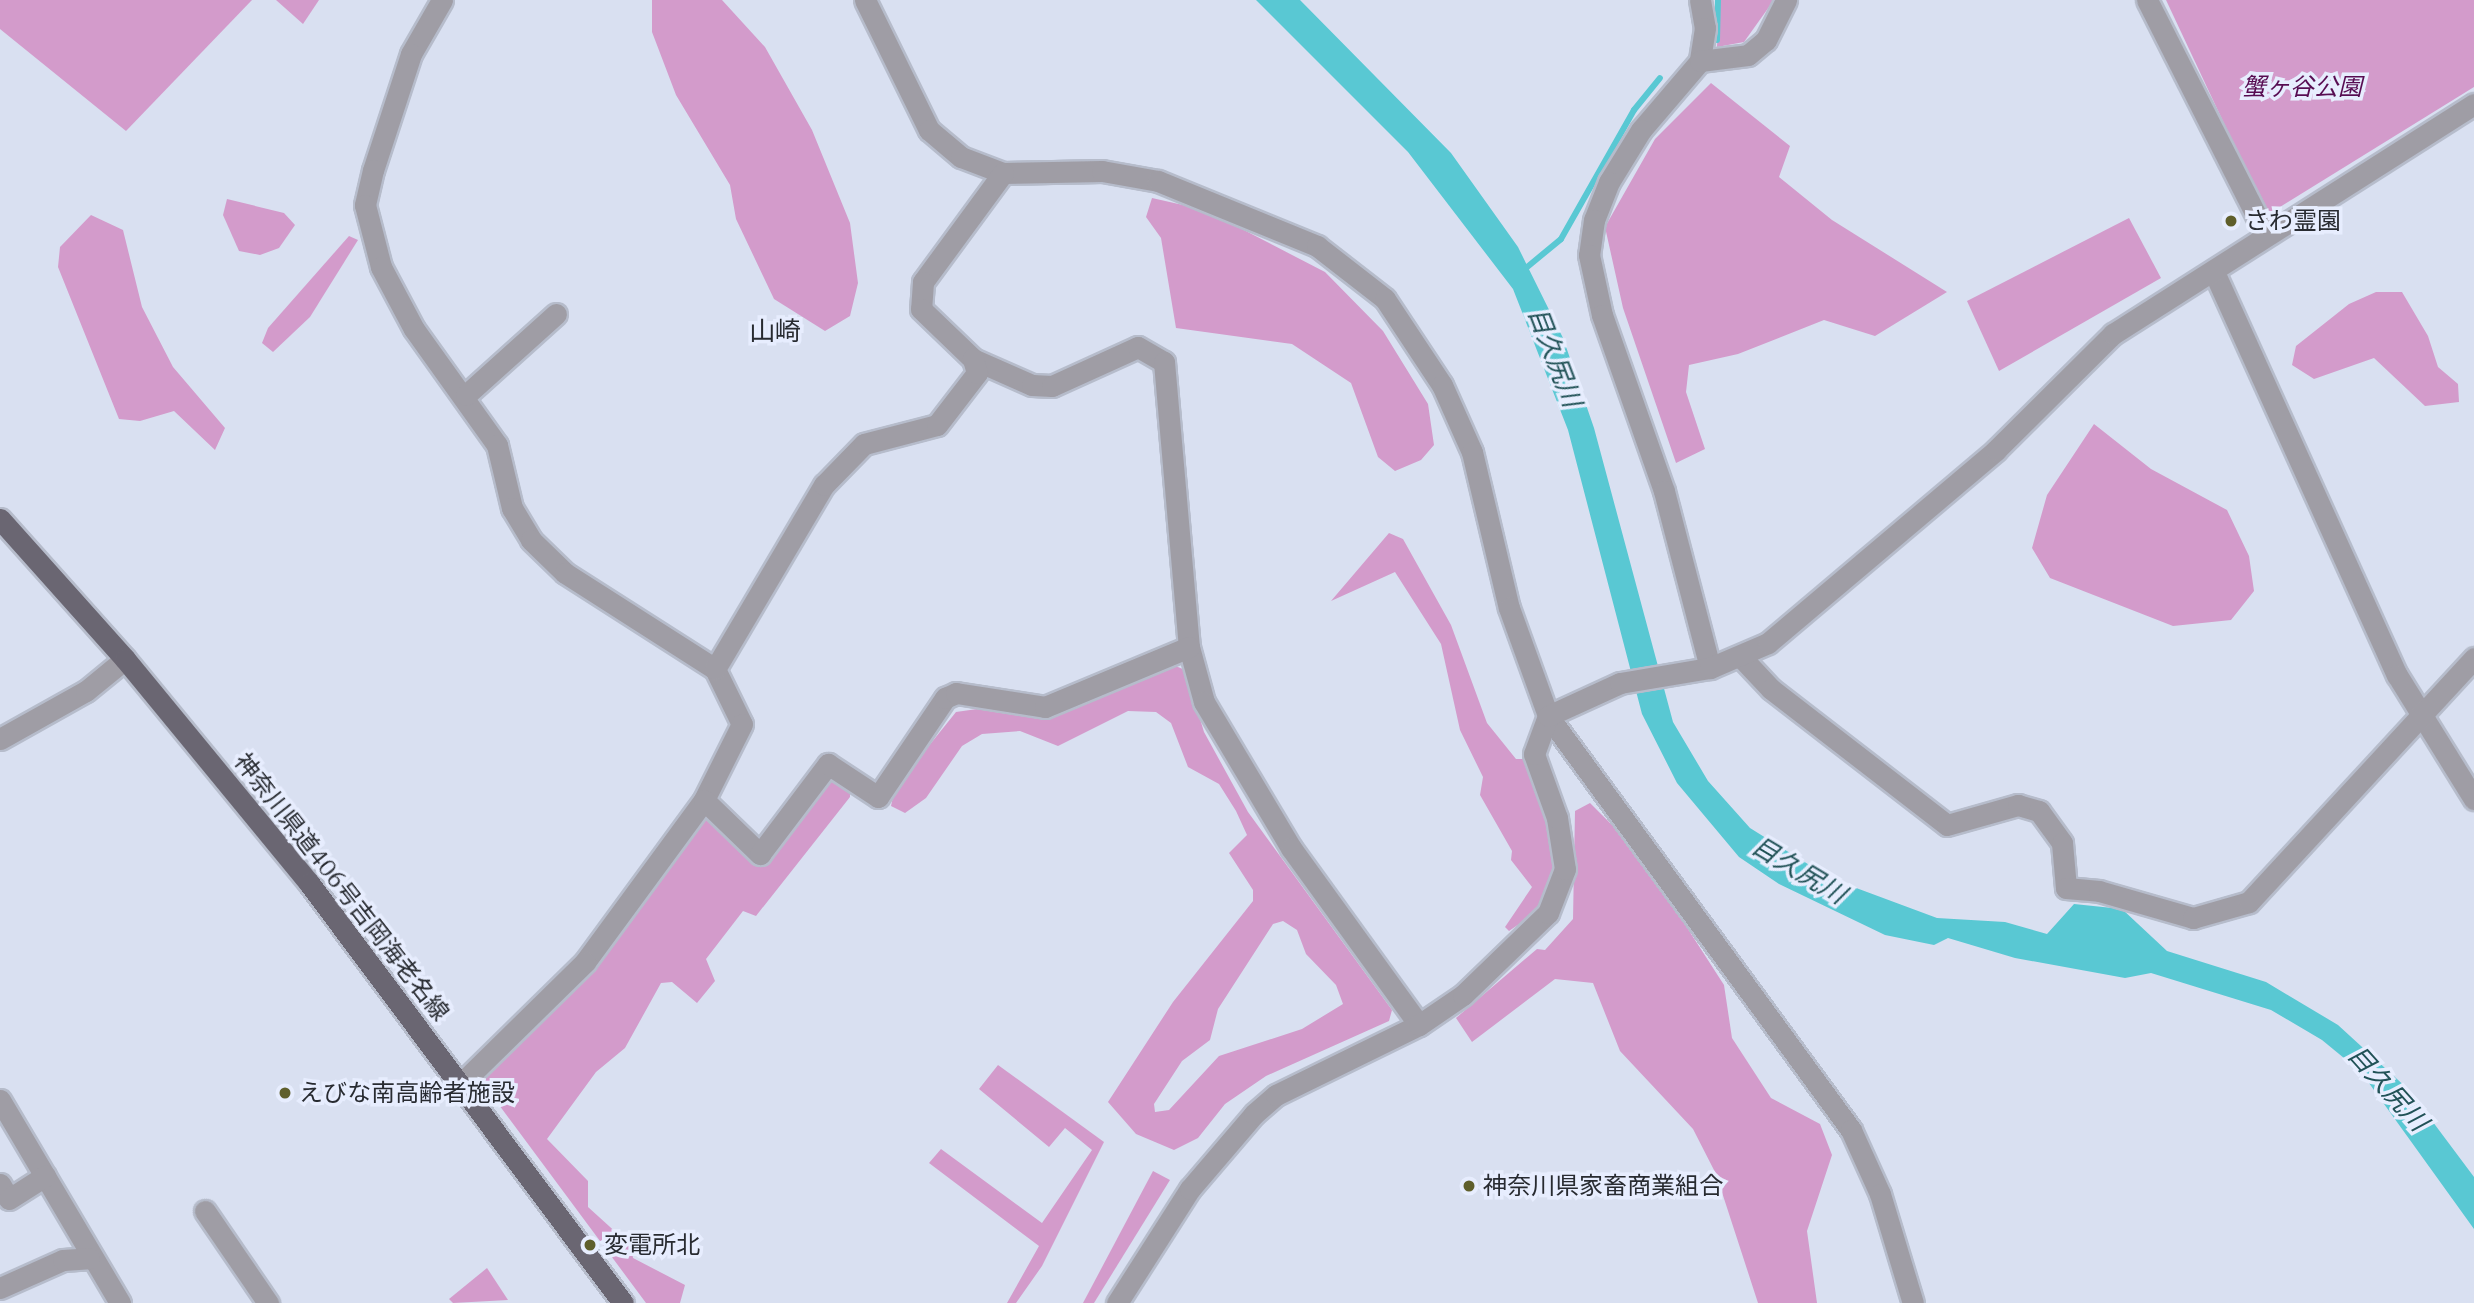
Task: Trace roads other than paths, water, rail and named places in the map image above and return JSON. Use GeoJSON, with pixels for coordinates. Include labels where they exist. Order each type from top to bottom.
{"type":"FeatureCollection","features":[{"type":"Feature","properties":{"kind":"main road","name":"神奈川県道406号吉岡海老名線"},"geometry":{"type":"LineString","coordinates":[[0,520],[125,659],[309,883],[623,1303]]}},
{"type":"Feature","properties":{"kind":"street"},"geometry":{"type":"LineString","coordinates":[[442,0],[411,54],[365,205],[381,267],[414,329],[466,395],[497,445],[512,508],[531,540],[565,573],[715,668],[742,724],[704,800],[585,962],[461,1084]]}},
{"type":"Feature","properties":{"kind":"street"},"geometry":{"type":"LineString","coordinates":[[865,0],[929,130],[961,157],[1003,173],[1102,171],[1158,181],[1317,246],[1385,299],[1443,385],[1472,452],[1509,608],[1548,716],[1851,1130],[1880,1194],[1913,1303]]}},
{"type":"Feature","properties":{"kind":"street"},"geometry":{"type":"LineString","coordinates":[[1700,0],[1705,28],[1700,61],[1642,130],[1609,182],[1594,220],[1590,255],[1602,314],[1661,480],[1703,669]]}},
{"type":"Feature","properties":{"kind":"street"},"geometry":{"type":"LineString","coordinates":[[1700,61],[1748,55],[1766,40],[1786,0]]}},
{"type":"Feature","properties":{"kind":"street"},"geometry":{"type":"LineString","coordinates":[[2147,0],[2266,235]]}},
{"type":"Feature","properties":{"kind":"street"},"geometry":{"type":"LineString","coordinates":[[1116,1303],[1190,1189],[1254,1114],[1276,1095],[1419,1025],[1524,942],[1559,894],[1565,869],[1557,818],[1534,754],[1548,716],[1620,684],[1703,669],[1741,657],[1788,628],[1932,506],[2113,334],[2474,104]]}},
{"type":"Feature","properties":{"kind":"street"},"geometry":{"type":"LineString","coordinates":[[1003,173],[918,297],[935,325],[973,359],[1032,385],[1052,386],[1138,347],[1164,362],[1189,647],[1204,702],[1230,753],[1419,1025]]}},
{"type":"Feature","properties":{"kind":"street"},"geometry":{"type":"LineString","coordinates":[[2214,272],[2422,718],[2474,799]]}},
{"type":"Feature","properties":{"kind":"street"},"geometry":{"type":"LineString","coordinates":[[466,395],[556,314]]}},
{"type":"Feature","properties":{"kind":"street"},"geometry":{"type":"LineString","coordinates":[[715,668],[824,485],[864,444],[937,425],[977,373],[973,359]]}},
{"type":"Feature","properties":{"kind":"street"},"geometry":{"type":"LineString","coordinates":[[704,800],[760,854],[828,764],[878,797],[945,698],[956,693],[1045,707],[1189,647]]}},
{"type":"Feature","properties":{"kind":"street"},"geometry":{"type":"LineString","coordinates":[[1741,657],[1771,689],[1947,825],[2018,805],[2039,811],[2062,843],[2066,888],[2099,891],[2193,918],[2249,902],[2422,718],[2474,658]]}},
{"type":"Feature","properties":{"kind":"street"},"geometry":{"type":"LineString","coordinates":[[0,739],[86,691],[125,659]]}},
{"type":"Feature","properties":{"kind":"street"},"geometry":{"type":"LineString","coordinates":[[2,1110],[46,1176],[89,1258],[120,1303]]}},
{"type":"Feature","properties":{"kind":"street"},"geometry":{"type":"LineString","coordinates":[[0,1184],[9,1199],[46,1176]]}},
{"type":"Feature","properties":{"kind":"street"},"geometry":{"type":"LineString","coordinates":[[205,1211],[268,1303]]}},
{"type":"Feature","properties":{"kind":"street"},"geometry":{"type":"LineString","coordinates":[[0,1288],[63,1260],[89,1258]]}},
{"type":"Feature","properties":{"kind":"water","name":"目久尻川"},"geometry":{"type":"Polygon","coordinates":[[[1256,0],[1300,0],[1451,153],[1518,247],[1563,338],[1594,428],[1673,722],[1708,781],[1750,828],[1832,879],[1937,918],[2005,922],[2047,934],[2074,904],[2122,909],[2167,951],[2266,982],[2338,1025],[2409,1090],[2474,1177],[2474,1229],[2361,1072],[2322,1040],[2271,1010],[2151,973],[2125,978],[2015,958],[1948,938],[1934,945],[1885,935],[1779,884],[1739,857],[1677,783],[1642,714],[1568,430],[1513,289],[1408,152],[1256,0]]]}},
{"type":"Feature","properties":{"kind":"waterway"},"geometry":{"type":"LineString","coordinates":[[1717,40],[1718,0]]}},
{"type":"Feature","properties":{"kind":"waterway"},"geometry":{"type":"LineString","coordinates":[[1526,268],[1561,239],[1634,110],[1660,78]]}},
{"type":"Feature","properties":{"kind":"place","name":"さわ霊園"},"geometry":{"type":"Point","coordinates":[2231,221]}},
{"type":"Feature","properties":{"kind":"place","name":"えびな南高齢者施設"},"geometry":{"type":"Point","coordinates":[285,1093]}},
{"type":"Feature","properties":{"kind":"place","name":"神奈川県家畜商業組合"},"geometry":{"type":"Point","coordinates":[1469,1186]}},
{"type":"Feature","properties":{"kind":"place","name":"変電所北"},"geometry":{"type":"Point","coordinates":[590,1245]}},
{"type":"Feature","properties":{"kind":"district","name":"山崎"},"geometry":{"type":"Point","coordinates":[775,331]}},
{"type":"Feature","properties":{"kind":"park label","name":"蟹ヶ谷公園"},"geometry":{"type":"Point","coordinates":[2302,87]}}]}
